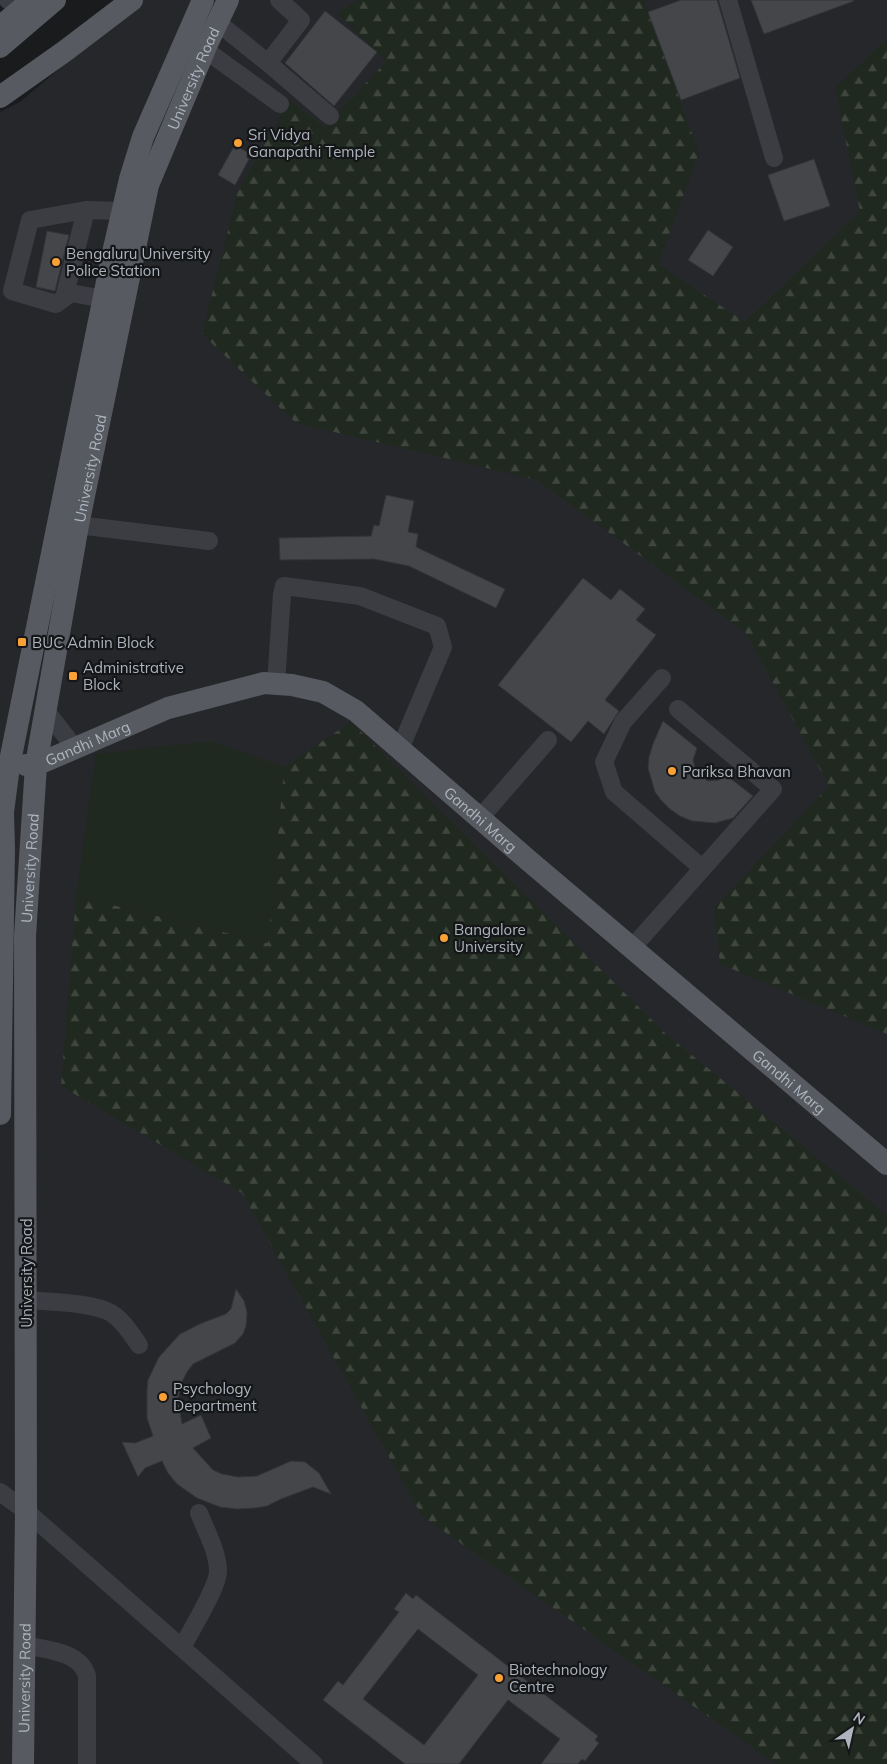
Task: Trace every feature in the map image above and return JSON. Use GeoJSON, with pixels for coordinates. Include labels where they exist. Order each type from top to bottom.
{"type":"FeatureCollection","features":[{"type":"Feature","properties":{"kind":"main road"},"geometry":{"type":"LineString","coordinates":[[0,47],[55,0]]}},
{"type":"Feature","properties":{"kind":"main road"},"geometry":{"type":"LineString","coordinates":[[0,97],[132,0]]}},
{"type":"Feature","properties":{"kind":"main road","name":"University Road"},"geometry":{"type":"LineString","coordinates":[[0,1114],[3,812],[9,766],[101,362],[148,185],[193,57],[203,0]]}},
{"type":"Feature","properties":{"kind":"main road","name":"University Road"},"geometry":{"type":"LineString","coordinates":[[23,1764],[26,1511],[25,936],[36,765],[78,525],[101,362],[104,299],[122,211],[143,137],[217,22],[228,0]]}},
{"type":"Feature","properties":{"kind":"main road"},"geometry":{"type":"LineString","coordinates":[[0,28],[20,3]]}},
{"type":"Feature","properties":{"kind":"main road","name":"Gandhi Marg"},"geometry":{"type":"LineString","coordinates":[[9,766],[36,765],[168,708],[264,683],[292,685],[323,692],[356,711],[887,1164]]}},
{"type":"Feature","properties":{"kind":"street"},"geometry":{"type":"LineString","coordinates":[[268,63],[301,20],[278,0]]}},
{"type":"Feature","properties":{"kind":"street"},"geometry":{"type":"LineString","coordinates":[[728,0],[774,158]]}},
{"type":"Feature","properties":{"kind":"street"},"geometry":{"type":"LineString","coordinates":[[217,22],[330,116]]}},
{"type":"Feature","properties":{"kind":"street"},"geometry":{"type":"LineString","coordinates":[[193,57],[280,104]]}},
{"type":"Feature","properties":{"kind":"street"},"geometry":{"type":"LineString","coordinates":[[104,299],[71,293],[56,304],[12,291],[30,220],[86,210],[122,211]]}},
{"type":"Feature","properties":{"kind":"street"},"geometry":{"type":"LineString","coordinates":[[64,298],[86,210]]}},
{"type":"Feature","properties":{"kind":"street"},"geometry":{"type":"LineString","coordinates":[[78,525],[209,541]]}},
{"type":"Feature","properties":{"kind":"street"},"geometry":{"type":"LineString","coordinates":[[276,684],[284,586],[360,596],[437,626],[443,647],[400,749]]}},
{"type":"Feature","properties":{"kind":"street"},"geometry":{"type":"LineString","coordinates":[[662,678],[622,722],[604,762],[614,792],[702,868]]}},
{"type":"Feature","properties":{"kind":"street"},"geometry":{"type":"LineString","coordinates":[[632,948],[773,789],[678,709]]}},
{"type":"Feature","properties":{"kind":"street"},"geometry":{"type":"LineString","coordinates":[[46,711],[75,748]]}},
{"type":"Feature","properties":{"kind":"street"},"geometry":{"type":"LineString","coordinates":[[480,818],[548,740]]}},
{"type":"Feature","properties":{"kind":"street"},"geometry":{"type":"LineString","coordinates":[[26,1300],[92,1307],[110,1313],[123,1324],[139,1345]]}},
{"type":"Feature","properties":{"kind":"street"},"geometry":{"type":"LineString","coordinates":[[0,1492],[26,1511],[314,1764]]}},
{"type":"Feature","properties":{"kind":"street"},"geometry":{"type":"LineString","coordinates":[[182,1648],[214,1587],[218,1572],[215,1555],[199,1513]]}},
{"type":"Feature","properties":{"kind":"street"},"geometry":{"type":"LineString","coordinates":[[24,1645],[68,1656],[79,1661],[84,1667],[87,1676],[87,1764]]}},
{"type":"Feature","properties":{"kind":"shaded area","name":"Bangalore University"},"geometry":{"type":"Polygon","coordinates":[[[131,0],[887,0],[887,1764],[0,1764],[0,112],[20,102],[59,69],[131,0]]]}},
{"type":"Feature","properties":{"kind":"green space"},"geometry":{"type":"Polygon","coordinates":[[[358,0],[644,0],[699,153],[658,264],[745,322],[860,211],[835,88],[887,38],[887,1034],[720,964],[714,908],[829,786],[746,633],[537,480],[296,423],[202,334],[238,191],[290,100],[325,128],[386,62],[337,13],[358,0]]]}},
{"type":"Feature","properties":{"kind":"green space"},"geometry":{"type":"Polygon","coordinates":[[[351,722],[665,1033],[887,1215],[887,1764],[776,1764],[422,1516],[242,1193],[61,1086],[76,896],[268,943],[284,767],[351,722]]]}},
{"type":"Feature","properties":{"kind":"green space"},"geometry":{"type":"Polygon","coordinates":[[[210,741],[284,767],[268,943],[76,896],[96,754],[210,741]]]}},
{"type":"Feature","properties":{"kind":"building"},"geometry":{"type":"Polygon","coordinates":[[[681,0],[717,0],[740,78],[681,100],[648,12],[681,0]]]}},
{"type":"Feature","properties":{"kind":"building"},"geometry":{"type":"Polygon","coordinates":[[[751,0],[853,0],[854,1],[764,34],[751,0]]]}},
{"type":"Feature","properties":{"kind":"building"},"geometry":{"type":"Polygon","coordinates":[[[325,11],[377,52],[334,106],[285,63],[325,11]]]}},
{"type":"Feature","properties":{"kind":"building"},"geometry":{"type":"Polygon","coordinates":[[[238,147],[249,153],[246,157],[249,159],[235,185],[218,175],[233,148],[237,150],[238,147]]]}},
{"type":"Feature","properties":{"kind":"building"},"geometry":{"type":"Polygon","coordinates":[[[814,159],[830,206],[784,221],[768,175],[814,159]]]}},
{"type":"Feature","properties":{"kind":"building"},"geometry":{"type":"Polygon","coordinates":[[[708,230],[733,247],[713,276],[688,260],[708,230]]]}},
{"type":"Feature","properties":{"kind":"building","name":"Bengaluru University Police Station"},"geometry":{"type":"Polygon","coordinates":[[[47,231],[69,235],[55,291],[36,287],[47,231]]]}},
{"type":"Feature","properties":{"kind":"building"},"geometry":{"type":"Polygon","coordinates":[[[386,495],[414,501],[408,532],[418,534],[416,547],[505,589],[496,608],[409,566],[374,559],[280,560],[279,538],[371,536],[374,525],[379,526],[386,495]]]}},
{"type":"Feature","properties":{"kind":"building"},"geometry":{"type":"Polygon","coordinates":[[[583,578],[611,600],[620,589],[645,609],[636,620],[656,635],[605,700],[619,711],[604,734],[588,721],[571,742],[498,685],[583,578]]]}},
{"type":"Feature","properties":{"kind":"building","name":"Pariksa Bhavan"},"geometry":{"type":"Polygon","coordinates":[[[663,721],[697,748],[693,760],[697,774],[708,781],[719,780],[726,775],[753,796],[733,818],[715,823],[692,821],[670,809],[655,792],[648,768],[649,757],[663,721]]]}},
{"type":"Feature","properties":{"kind":"building","name":"Psychology Department"},"geometry":{"type":"Polygon","coordinates":[[[236,1289],[244,1301],[247,1312],[246,1326],[243,1334],[235,1343],[193,1364],[180,1386],[178,1401],[182,1424],[201,1415],[211,1438],[193,1448],[213,1470],[238,1477],[257,1476],[291,1461],[305,1462],[319,1473],[331,1494],[313,1487],[267,1506],[237,1509],[220,1507],[197,1498],[177,1484],[168,1473],[162,1461],[145,1468],[138,1477],[122,1442],[135,1443],[153,1436],[147,1418],[147,1390],[148,1380],[159,1357],[180,1334],[226,1314],[231,1309],[236,1289]]]}},
{"type":"Feature","properties":{"kind":"building","name":"Biotechnology Centre"},"geometry":{"type":"Polygon","coordinates":[[[406,1593],[413,1599],[416,1595],[598,1736],[595,1740],[599,1743],[585,1761],[582,1759],[578,1764],[541,1764],[560,1739],[508,1700],[459,1764],[405,1764],[323,1700],[338,1681],[343,1685],[399,1612],[394,1609],[406,1593]],[[418,1629],[363,1699],[424,1745],[478,1675],[418,1629]]]}},
{"type":"Feature","properties":{"kind":"place","name":"Sri Vidya Ganapathi Temple"},"geometry":{"type":"Point","coordinates":[238,143]}},
{"type":"Feature","properties":{"kind":"place","name":"Bengaluru University Police Station"},"geometry":{"type":"Point","coordinates":[56,262]}},
{"type":"Feature","properties":{"kind":"place","name":"BUC Admin Block"},"geometry":{"type":"Point","coordinates":[22,642]}},
{"type":"Feature","properties":{"kind":"place","name":"Administrative Block"},"geometry":{"type":"Point","coordinates":[73,676]}},
{"type":"Feature","properties":{"kind":"place","name":"Pariksa Bhavan"},"geometry":{"type":"Point","coordinates":[672,771]}},
{"type":"Feature","properties":{"kind":"place","name":"Bangalore University"},"geometry":{"type":"Point","coordinates":[444,938]}},
{"type":"Feature","properties":{"kind":"place","name":"Psychology Department"},"geometry":{"type":"Point","coordinates":[163,1397]}},
{"type":"Feature","properties":{"kind":"place","name":"Biotechnology Centre"},"geometry":{"type":"Point","coordinates":[499,1678]}}]}
